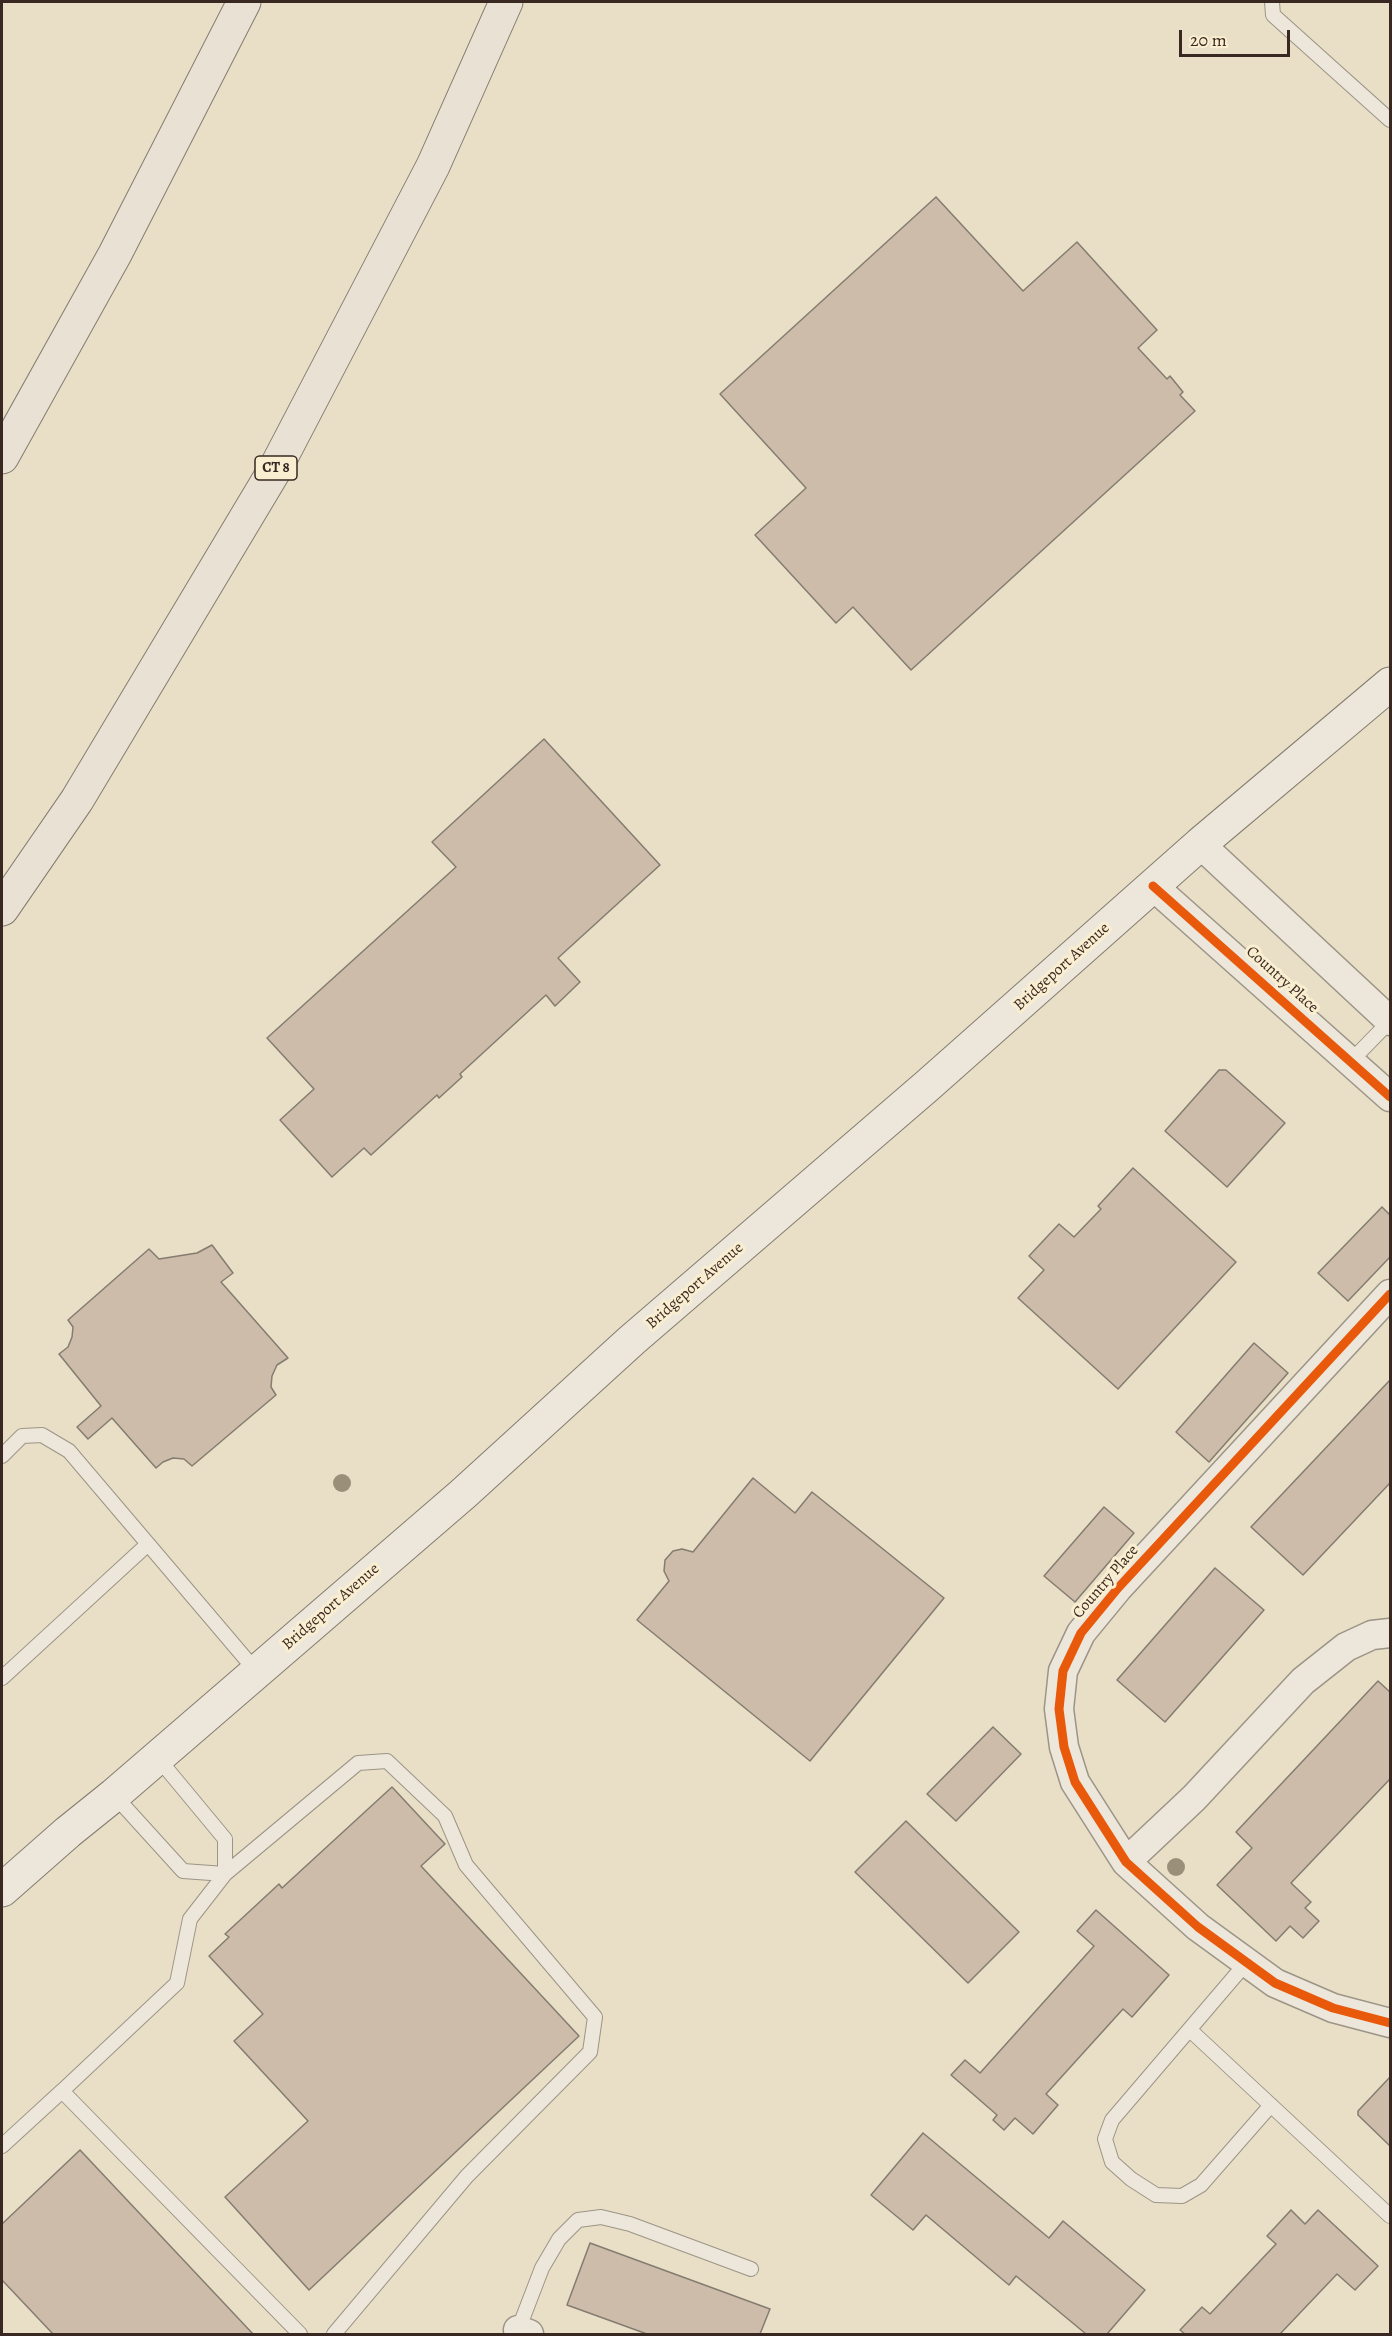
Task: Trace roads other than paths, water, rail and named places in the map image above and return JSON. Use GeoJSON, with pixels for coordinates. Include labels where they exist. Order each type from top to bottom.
{"type":"FeatureCollection","features":[{"type":"Feature","properties":{"kind":"highway"},"geometry":{"type":"LineString","coordinates":[[2,457],[115,254],[244,2]]}},
{"type":"Feature","properties":{"kind":"highway","name":"CT 8"},"geometry":{"type":"LineString","coordinates":[[2,909],[77,800],[274,471],[434,166],[506,2]]}},
{"type":"Feature","properties":{"kind":"main road","name":"Bridgeport Avenue"},"geometry":{"type":"LineString","coordinates":[[2,1890],[463,1494],[632,1340],[927,1086],[1200,844],[1390,684]]}},
{"type":"Feature","properties":{"kind":"street"},"geometry":{"type":"LineString","coordinates":[[1200,844],[1390,1021]]}},
{"type":"Feature","properties":{"kind":"street","name":"Country Place"},"geometry":{"type":"LineString","coordinates":[[1153,886],[1390,1097]]}},
{"type":"Feature","properties":{"kind":"street","name":"Country Place"},"geometry":{"type":"LineString","coordinates":[[1390,1294],[1118,1588],[1081,1633],[1063,1671],[1059,1709],[1064,1747],[1075,1782],[1126,1862],[1198,1927],[1275,1983],[1333,2008],[1390,2023]]}},
{"type":"Feature","properties":{"kind":"street"},"geometry":{"type":"LineString","coordinates":[[1126,1862],[1194,1798],[1303,1681],[1346,1647],[1372,1635],[1390,1633]]}},
{"type":"Feature","properties":{"kind":"lane"},"geometry":{"type":"LineString","coordinates":[[1272,2],[1273,15],[1390,120]]}},
{"type":"Feature","properties":{"kind":"lane"},"geometry":{"type":"LineString","coordinates":[[1352,1061],[1390,1021]]}},
{"type":"Feature","properties":{"kind":"lane"},"geometry":{"type":"LineString","coordinates":[[2,1456],[22,1436],[42,1435],[69,1451],[256,1671]]}},
{"type":"Feature","properties":{"kind":"lane"},"geometry":{"type":"LineString","coordinates":[[2,1678],[148,1544]]}},
{"type":"Feature","properties":{"kind":"lane"},"geometry":{"type":"LineString","coordinates":[[156,1757],[225,1839],[225,1874]]}},
{"type":"Feature","properties":{"kind":"lane"},"geometry":{"type":"LineString","coordinates":[[2,2146],[177,1983],[190,1919],[225,1874],[358,1763],[387,1761],[445,1816],[466,1865],[595,2017],[590,2052],[467,2176],[334,2334]]}},
{"type":"Feature","properties":{"kind":"lane"},"geometry":{"type":"LineString","coordinates":[[114,1795],[183,1871],[225,1874]]}},
{"type":"Feature","properties":{"kind":"lane"},"geometry":{"type":"LineString","coordinates":[[1247,1962],[1112,2120],[1105,2139],[1112,2162],[1131,2179],[1156,2195],[1182,2196],[1201,2186],[1271,2105]]}},
{"type":"Feature","properties":{"kind":"lane"},"geometry":{"type":"LineString","coordinates":[[1190,2030],[1390,2216]]}},
{"type":"Feature","properties":{"kind":"lane"},"geometry":{"type":"LineString","coordinates":[[62,2091],[300,2334]]}},
{"type":"Feature","properties":{"kind":"lane"},"geometry":{"type":"LineString","coordinates":[[521,2333],[542,2268],[558,2239],[578,2220],[601,2217],[630,2224],[751,2269]]}}]}
